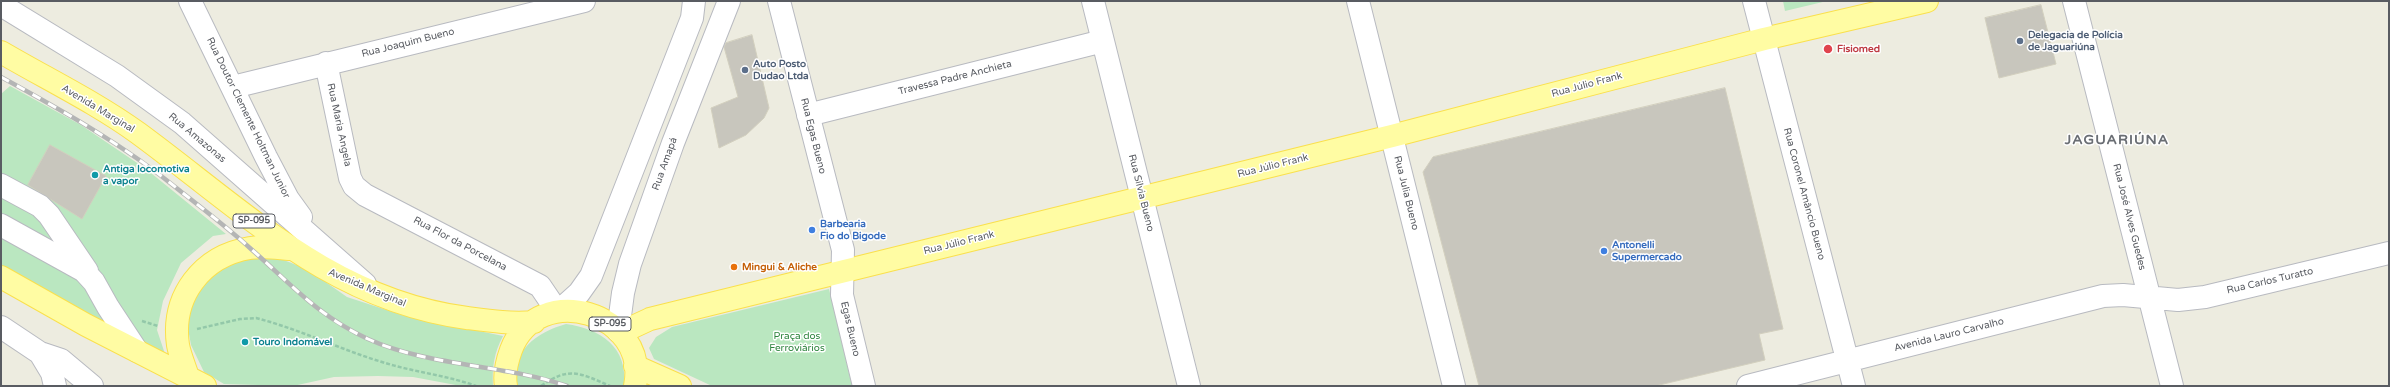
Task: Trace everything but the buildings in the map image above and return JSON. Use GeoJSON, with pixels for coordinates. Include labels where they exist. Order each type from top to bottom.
{"type":"FeatureCollection","features":[{"type":"Feature","properties":{"kind":"main road","name":"Rua Júlio Frank"},"geometry":{"type":"LineString","coordinates":[[619,332],[650,319],[1392,136],[1764,39],[1927,1]]}},
{"type":"Feature","properties":{"kind":"main road","name":"Avenida Marginal"},"geometry":{"type":"LineString","coordinates":[[1,52],[122,122],[289,249],[335,275],[376,294],[425,312],[511,324],[534,322]]}},
{"type":"Feature","properties":{"kind":"main road"},"geometry":{"type":"LineString","coordinates":[[191,383],[178,345],[178,328],[184,295],[193,280],[206,266],[224,257],[250,248],[289,249]]}},
{"type":"Feature","properties":{"kind":"main road"},"geometry":{"type":"LineString","coordinates":[[1,277],[137,351],[191,383]]}},
{"type":"Feature","properties":{"kind":"main road","name":"SP-095"},"geometry":{"type":"LineString","coordinates":[[506,386],[505,380],[508,358],[521,332],[534,322],[558,311],[576,310],[591,314],[606,321],[619,332],[630,348],[635,376],[680,386]]}},
{"type":"Feature","properties":{"kind":"street","name":"Rua Doutor Clemente Holtman Junior"},"geometry":{"type":"LineString","coordinates":[[190,1],[288,199],[326,251]]}},
{"type":"Feature","properties":{"kind":"street","name":"Rua Joaquim Bueno"},"geometry":{"type":"LineString","coordinates":[[233,86],[584,1]]}},
{"type":"Feature","properties":{"kind":"street"},"geometry":{"type":"LineString","coordinates":[[558,311],[579,293],[591,276],[692,18],[694,1]]}},
{"type":"Feature","properties":{"kind":"street","name":"Rua Amapá"},"geometry":{"type":"LineString","coordinates":[[619,332],[623,293],[630,264],[672,143],[728,1]]}},
{"type":"Feature","properties":{"kind":"street","name":"Rua Egas Bueno"},"geometry":{"type":"LineString","coordinates":[[779,1],[843,250],[843,272]]}},
{"type":"Feature","properties":{"kind":"street","name":"Rua Silvia Bueno"},"geometry":{"type":"LineString","coordinates":[[1093,1],[1189,386]]}},
{"type":"Feature","properties":{"kind":"street","name":"Rua Julia Bueno"},"geometry":{"type":"LineString","coordinates":[[1358,1],[1454,386]]}},
{"type":"Feature","properties":{"kind":"street","name":"Rua Coronel Amâncio Bueno"},"geometry":{"type":"LineString","coordinates":[[1754,1],[1854,386]]}},
{"type":"Feature","properties":{"kind":"street","name":"Rua José Alves Guedes"},"geometry":{"type":"LineString","coordinates":[[2074,1],[2172,386]]}},
{"type":"Feature","properties":{"kind":"street","name":"Rua Amazonas"},"geometry":{"type":"LineString","coordinates":[[2,3],[117,76],[182,123],[376,294]]}},
{"type":"Feature","properties":{"kind":"street","name":"Travessa Padre Anchieta"},"geometry":{"type":"LineString","coordinates":[[808,115],[1103,41]]}},
{"type":"Feature","properties":{"kind":"street","name":"Rua Maria Angela"},"geometry":{"type":"LineString","coordinates":[[326,63],[350,178],[354,186]]}},
{"type":"Feature","properties":{"kind":"street"},"geometry":{"type":"LineString","coordinates":[[1,185],[40,206],[49,215],[94,282],[108,307],[137,351]]}},
{"type":"Feature","properties":{"kind":"street","name":"Rua Flor da Porcelana"},"geometry":{"type":"LineString","coordinates":[[354,186],[365,194],[540,286],[558,311]]}},
{"type":"Feature","properties":{"kind":"street"},"geometry":{"type":"LineString","coordinates":[[1,225],[84,271],[94,282]]}},
{"type":"Feature","properties":{"kind":"street","name":"Rua Carlos Turatto"},"geometry":{"type":"LineString","coordinates":[[2150,298],[2178,300],[2205,297],[2389,253]]}},
{"type":"Feature","properties":{"kind":"street","name":"Egas Bueno"},"geometry":{"type":"LineString","coordinates":[[843,272],[842,295],[864,386]]}},
{"type":"Feature","properties":{"kind":"street","name":"Avenida Lauro Carvalho"},"geometry":{"type":"LineString","coordinates":[[1748,386],[2103,296],[2123,295],[2150,298]]}},
{"type":"Feature","properties":{"kind":"street"},"geometry":{"type":"LineString","coordinates":[[1,327],[40,353],[61,360],[92,386]]}},
{"type":"Feature","properties":{"kind":"street"},"geometry":{"type":"LineString","coordinates":[[40,353],[52,373],[55,386]]}},
{"type":"Feature","properties":{"kind":"path"},"geometry":{"type":"LineString","coordinates":[[140,320],[153,326],[210,328],[240,318],[256,318],[381,362],[416,372],[455,378],[476,386]]}},
{"type":"Feature","properties":{"kind":"path"},"geometry":{"type":"LineString","coordinates":[[541,386],[566,372],[585,376],[610,386]]}},
{"type":"Feature","properties":{"kind":"green space"},"geometry":{"type":"Polygon","coordinates":[[[1783,1],[1827,1],[1785,11],[1783,1]]]}},
{"type":"Feature","properties":{"kind":"green space"},"geometry":{"type":"Polygon","coordinates":[[[10,86],[81,125],[146,169],[226,234],[213,236],[181,263],[163,301],[157,330],[166,357],[1,266],[1,94],[10,86]]]}},
{"type":"Feature","properties":{"kind":"green space"},"geometry":{"type":"Polygon","coordinates":[[[268,254],[307,269],[347,297],[402,315],[503,336],[494,360],[493,386],[461,386],[413,377],[378,376],[334,377],[293,386],[224,384],[204,372],[191,345],[187,323],[196,295],[212,272],[237,259],[268,254]]]}},
{"type":"Feature","properties":{"kind":"green space","name":"Praça dos Ferroviários"},"geometry":{"type":"Polygon","coordinates":[[[829,289],[852,386],[712,386],[654,359],[649,348],[656,337],[672,327],[829,289]]]}},
{"type":"Feature","properties":{"kind":"green space"},"geometry":{"type":"Polygon","coordinates":[[[566,324],[579,326],[590,330],[610,342],[622,361],[624,386],[518,386],[516,374],[518,363],[522,353],[528,345],[545,332],[566,324]]]}},
{"type":"Feature","properties":{"kind":"railway"},"geometry":{"type":"LineString","coordinates":[[1,77],[93,129],[137,158],[206,211],[320,310],[350,330],[368,339],[416,355],[518,373],[567,386]]}},
{"type":"Feature","properties":{"kind":"place","name":"Delegacia de Polícia de Jaguariúna"},"geometry":{"type":"Point","coordinates":[2020,41]}},
{"type":"Feature","properties":{"kind":"place","name":"Fisiomed"},"geometry":{"type":"Point","coordinates":[1828,49]}},
{"type":"Feature","properties":{"kind":"place","name":"Auto Posto Dudao Ltda"},"geometry":{"type":"Point","coordinates":[745,70]}},
{"type":"Feature","properties":{"kind":"place","name":"Antiga locomotiva a vapor"},"geometry":{"type":"Point","coordinates":[95,175]}},
{"type":"Feature","properties":{"kind":"place","name":"Barbearia Fio do Bigode"},"geometry":{"type":"Point","coordinates":[812,230]}},
{"type":"Feature","properties":{"kind":"place","name":"Antonelli Supermercado"},"geometry":{"type":"Point","coordinates":[1604,251]}},
{"type":"Feature","properties":{"kind":"place","name":"Mingui & Aliche"},"geometry":{"type":"Point","coordinates":[734,267]}},
{"type":"Feature","properties":{"kind":"place","name":"Touro Indomável"},"geometry":{"type":"Point","coordinates":[245,342]}},
{"type":"Feature","properties":{"kind":"district","name":"JAGUARIÚNA"},"geometry":{"type":"Point","coordinates":[2117,140]}}]}
